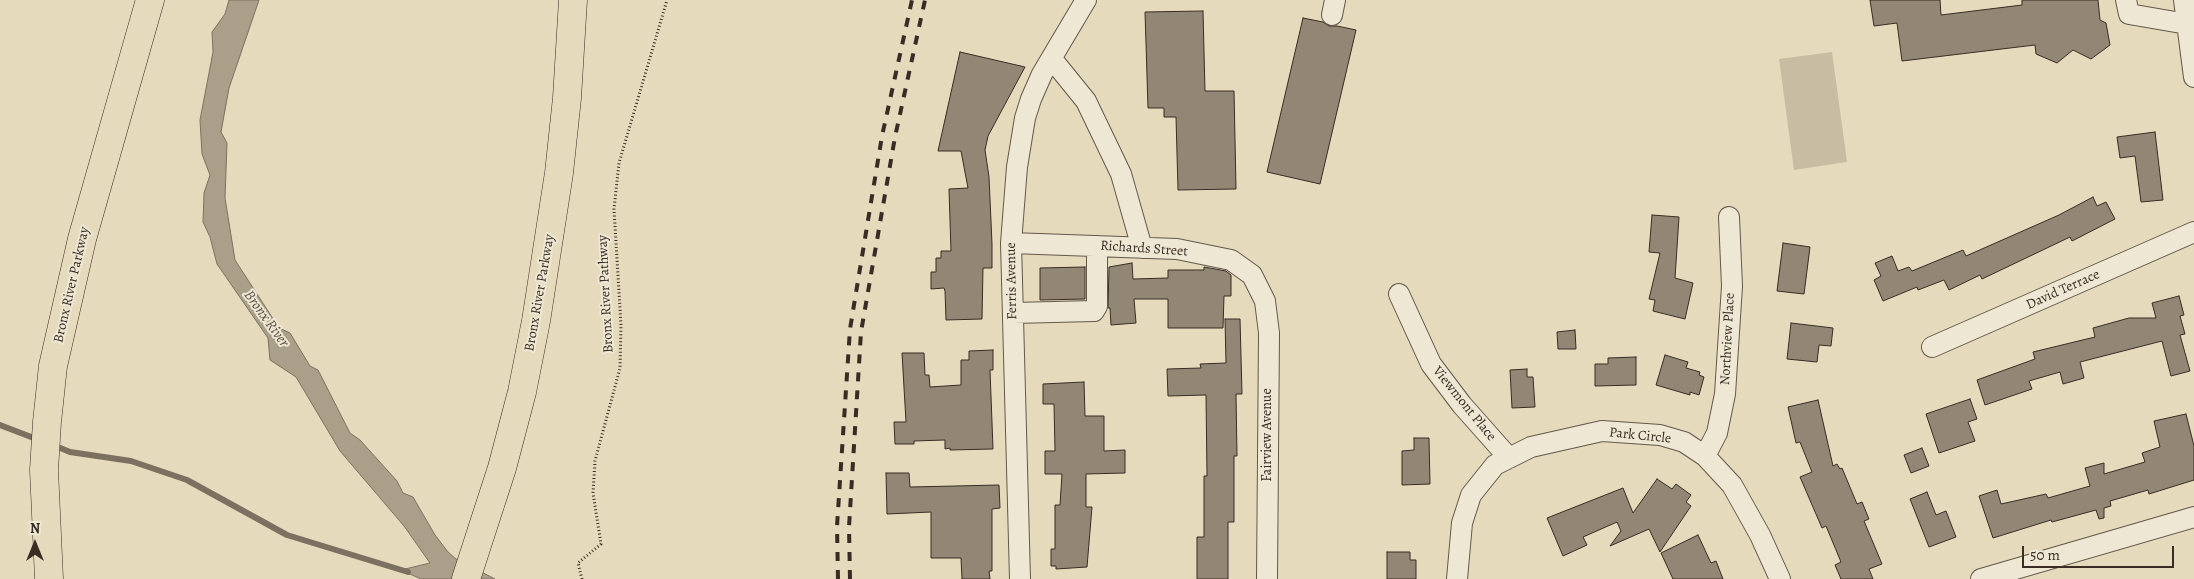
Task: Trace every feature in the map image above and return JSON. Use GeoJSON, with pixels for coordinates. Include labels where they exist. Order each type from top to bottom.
{"type":"FeatureCollection","features":[{"type":"Feature","properties":{"kind":"highway","name":"Bronx River Parkway"},"geometry":{"type":"LineString","coordinates":[[49,579],[44,470],[46,422],[53,366],[77,257],[150,0]]}},
{"type":"Feature","properties":{"kind":"highway","name":"Bronx River Parkway"},"geometry":{"type":"LineString","coordinates":[[466,579],[502,468],[522,392],[547,255],[564,136],[573,0]]}},
{"type":"Feature","properties":{"kind":"street","name":"Ferris Avenue"},"geometry":{"type":"LineString","coordinates":[[1020,579],[1011,243],[1017,167],[1025,118],[1031,99],[1086,0]]}},
{"type":"Feature","properties":{"kind":"street"},"geometry":{"type":"LineString","coordinates":[[2126,0],[2129,14],[2187,24]]}},
{"type":"Feature","properties":{"kind":"street"},"geometry":{"type":"LineString","coordinates":[[2184,0],[2194,76]]}},
{"type":"Feature","properties":{"kind":"street"},"geometry":{"type":"LineString","coordinates":[[1052,59],[1086,101],[1121,174],[1142,248]]}},
{"type":"Feature","properties":{"kind":"street","name":"Northview Place"},"geometry":{"type":"LineString","coordinates":[[1704,456],[1717,434],[1725,394],[1732,286],[1729,217]]}},
{"type":"Feature","properties":{"kind":"street","name":"David Terrace"},"geometry":{"type":"LineString","coordinates":[[1932,347],[2194,232]]}},
{"type":"Feature","properties":{"kind":"street","name":"Richards Street"},"geometry":{"type":"LineString","coordinates":[[1011,243],[1177,250],[1231,260],[1252,276],[1260,293]]}},
{"type":"Feature","properties":{"kind":"street"},"geometry":{"type":"LineString","coordinates":[[1013,313],[1094,311],[1097,306],[1097,246]]}},
{"type":"Feature","properties":{"kind":"street","name":"Fairview Avenue"},"geometry":{"type":"LineString","coordinates":[[1260,293],[1265,302],[1269,333],[1267,579]]}},
{"type":"Feature","properties":{"kind":"street","name":"Viewmont Place"},"geometry":{"type":"LineString","coordinates":[[1399,294],[1431,364],[1462,405],[1509,458]]}},
{"type":"Feature","properties":{"kind":"street","name":"Park Circle"},"geometry":{"type":"LineString","coordinates":[[1457,579],[1462,523],[1471,495],[1495,465],[1531,447],[1602,431],[1660,435],[1684,442],[1704,456],[1732,485],[1760,535],[1780,579]]}},
{"type":"Feature","properties":{"kind":"street"},"geometry":{"type":"LineString","coordinates":[[1981,579],[2194,518]]}},
{"type":"Feature","properties":{"kind":"path","name":"Bronx River Pathway"},"geometry":{"type":"LineString","coordinates":[[582,579],[578,563],[601,544],[593,493],[595,462],[620,368],[621,325],[614,209],[620,163],[667,0]]}},
{"type":"Feature","properties":{"kind":"shaded area"},"geometry":{"type":"Polygon","coordinates":[[[1832,52],[1847,162],[1794,170],[1779,59],[1832,52]]]}},
{"type":"Feature","properties":{"kind":"water","name":"Bronx River"},"geometry":{"type":"Polygon","coordinates":[[[229,0],[259,0],[229,88],[221,132],[227,143],[225,198],[235,260],[279,328],[290,333],[310,366],[318,370],[350,433],[360,440],[397,481],[403,493],[413,497],[435,535],[448,552],[456,559],[495,579],[421,579],[401,570],[430,563],[404,526],[340,451],[296,377],[270,360],[268,338],[217,264],[210,237],[203,222],[204,193],[210,175],[202,154],[200,120],[213,52],[212,32],[225,14],[229,0]]]}},
{"type":"Feature","properties":{"kind":"building"},"geometry":{"type":"Polygon","coordinates":[[[1870,0],[1940,0],[1941,15],[2022,5],[2022,0],[2098,0],[2100,20],[2106,23],[2110,45],[2091,59],[2073,50],[2057,63],[2036,54],[2035,45],[1902,61],[1897,23],[1874,26],[1870,0]]]}},
{"type":"Feature","properties":{"kind":"building"},"geometry":{"type":"Polygon","coordinates":[[[1203,11],[1205,91],[1234,91],[1236,189],[1178,190],[1176,117],[1164,117],[1164,108],[1148,108],[1145,12],[1203,11]]]}},
{"type":"Feature","properties":{"kind":"building"},"geometry":{"type":"Polygon","coordinates":[[[1303,18],[1323,22],[1329,26],[1356,30],[1320,184],[1267,172],[1303,18]]]}},
{"type":"Feature","properties":{"kind":"building"},"geometry":{"type":"Polygon","coordinates":[[[960,52],[1025,67],[988,136],[985,150],[989,177],[992,268],[983,268],[982,319],[946,320],[945,291],[944,288],[931,289],[931,272],[936,272],[936,258],[941,258],[941,251],[951,251],[949,189],[968,188],[961,151],[938,151],[960,52]]]}},
{"type":"Feature","properties":{"kind":"building"},"geometry":{"type":"Polygon","coordinates":[[[2155,132],[2163,200],[2141,202],[2135,156],[2120,158],[2117,137],[2155,132]]]}},
{"type":"Feature","properties":{"kind":"building"},"geometry":{"type":"Polygon","coordinates":[[[2093,197],[2097,206],[2106,202],[2115,219],[2072,241],[2070,237],[1982,279],[1980,275],[1949,290],[1944,280],[1918,290],[1917,287],[1883,301],[1874,280],[1881,276],[1875,263],[1892,256],[1898,271],[1909,267],[1912,271],[1963,250],[1966,256],[2059,215],[2093,197]]]}},
{"type":"Feature","properties":{"kind":"building"},"geometry":{"type":"Polygon","coordinates":[[[1652,215],[1679,217],[1675,278],[1693,283],[1685,319],[1653,311],[1655,300],[1649,299],[1660,253],[1649,252],[1652,215]]]}},
{"type":"Feature","properties":{"kind":"building"},"geometry":{"type":"Polygon","coordinates":[[[1783,243],[1810,247],[1804,294],[1777,291],[1783,243]]]}},
{"type":"Feature","properties":{"kind":"building"},"geometry":{"type":"Polygon","coordinates":[[[1132,263],[1133,279],[1168,278],[1168,270],[1204,270],[1204,267],[1226,271],[1231,275],[1231,296],[1224,296],[1223,328],[1168,328],[1168,299],[1134,299],[1136,323],[1111,325],[1110,308],[1108,308],[1109,267],[1132,263]]]}},
{"type":"Feature","properties":{"kind":"building"},"geometry":{"type":"Polygon","coordinates":[[[1085,267],[1085,299],[1040,300],[1040,268],[1085,267]]]}},
{"type":"Feature","properties":{"kind":"building"},"geometry":{"type":"Polygon","coordinates":[[[2179,296],[2184,315],[2180,316],[2185,334],[2180,335],[2190,371],[2171,376],[2162,341],[2080,362],[2084,378],[2063,384],[2060,372],[2029,381],[2032,389],[1985,405],[1977,380],[2035,359],[2033,352],[2095,337],[2093,328],[2129,318],[2156,318],[2152,303],[2179,296]]]}},
{"type":"Feature","properties":{"kind":"building"},"geometry":{"type":"Polygon","coordinates":[[[1225,319],[1240,319],[1242,394],[1236,394],[1237,456],[1234,456],[1234,522],[1228,522],[1228,579],[1197,579],[1197,537],[1204,537],[1204,476],[1207,476],[1206,395],[1168,396],[1167,369],[1201,368],[1200,364],[1226,363],[1225,319]]]}},
{"type":"Feature","properties":{"kind":"building"},"geometry":{"type":"Polygon","coordinates":[[[1791,323],[1833,328],[1831,346],[1819,345],[1817,362],[1787,359],[1791,323]]]}},
{"type":"Feature","properties":{"kind":"building"},"geometry":{"type":"Polygon","coordinates":[[[1575,330],[1576,349],[1558,349],[1557,332],[1575,330]]]}},
{"type":"Feature","properties":{"kind":"building"},"geometry":{"type":"Polygon","coordinates":[[[993,350],[993,370],[990,370],[993,449],[950,450],[950,448],[945,449],[945,440],[914,441],[914,444],[895,444],[894,422],[906,422],[902,353],[924,353],[925,375],[929,375],[930,387],[961,385],[961,360],[969,360],[969,351],[993,350]]]}},
{"type":"Feature","properties":{"kind":"building"},"geometry":{"type":"Polygon","coordinates":[[[1665,355],[1688,362],[1686,368],[1700,372],[1699,375],[1704,377],[1699,395],[1690,392],[1690,395],[1656,385],[1665,355]]]}},
{"type":"Feature","properties":{"kind":"building"},"geometry":{"type":"Polygon","coordinates":[[[1636,357],[1636,385],[1595,386],[1595,364],[1608,364],[1608,358],[1636,357]]]}},
{"type":"Feature","properties":{"kind":"building"},"geometry":{"type":"Polygon","coordinates":[[[1527,369],[1527,377],[1533,377],[1535,407],[1512,408],[1510,370],[1527,369]]]}},
{"type":"Feature","properties":{"kind":"building"},"geometry":{"type":"Polygon","coordinates":[[[1084,382],[1085,416],[1104,416],[1104,451],[1125,450],[1125,473],[1086,474],[1086,507],[1092,507],[1087,567],[1056,569],[1056,566],[1051,566],[1051,549],[1055,549],[1055,505],[1060,505],[1062,474],[1045,474],[1045,451],[1055,451],[1054,404],[1043,404],[1043,384],[1084,382]]]}},
{"type":"Feature","properties":{"kind":"building"},"geometry":{"type":"Polygon","coordinates":[[[1970,399],[1977,419],[1968,422],[1975,441],[1939,453],[1926,414],[1970,399]]]}},
{"type":"Feature","properties":{"kind":"building"},"geometry":{"type":"Polygon","coordinates":[[[1818,400],[1833,466],[1837,464],[1840,469],[1842,468],[1857,504],[1862,502],[1869,519],[1864,521],[1882,564],[1869,569],[1873,579],[1841,579],[1835,565],[1841,562],[1826,526],[1822,528],[1800,477],[1812,472],[1800,442],[1796,443],[1788,407],[1818,400]]]}},
{"type":"Feature","properties":{"kind":"building"},"geometry":{"type":"Polygon","coordinates":[[[2186,414],[2194,446],[2194,480],[2149,494],[2148,490],[2110,501],[2111,506],[2104,508],[2104,518],[2099,519],[2096,510],[2052,522],[2051,520],[1993,538],[1979,496],[1997,490],[2001,504],[2046,494],[2048,498],[2090,486],[2085,468],[2104,463],[2104,474],[2145,462],[2142,453],[2160,447],[2154,421],[2186,414]]]}},
{"type":"Feature","properties":{"kind":"building"},"geometry":{"type":"Polygon","coordinates":[[[1414,438],[1429,438],[1430,484],[1402,485],[1402,451],[1414,450],[1414,438]]]}},
{"type":"Feature","properties":{"kind":"building"},"geometry":{"type":"Polygon","coordinates":[[[1922,448],[1929,466],[1911,473],[1904,455],[1922,448]]]}},
{"type":"Feature","properties":{"kind":"building"},"geometry":{"type":"Polygon","coordinates":[[[886,473],[909,473],[910,487],[999,485],[1000,508],[992,509],[992,571],[989,571],[990,579],[962,579],[961,558],[931,558],[931,512],[887,514],[886,473]]]}},
{"type":"Feature","properties":{"kind":"building"},"geometry":{"type":"Polygon","coordinates":[[[1657,479],[1672,489],[1676,484],[1691,495],[1686,502],[1691,506],[1660,552],[1649,529],[1610,546],[1621,531],[1617,522],[1583,537],[1587,545],[1563,556],[1547,518],[1623,488],[1633,513],[1657,479]]]}},
{"type":"Feature","properties":{"kind":"building"},"geometry":{"type":"Polygon","coordinates":[[[1927,492],[1936,515],[1946,511],[1956,537],[1929,547],[1910,499],[1927,492]]]}},
{"type":"Feature","properties":{"kind":"building"},"geometry":{"type":"Polygon","coordinates":[[[1698,535],[1711,563],[1716,561],[1723,579],[1673,579],[1661,553],[1698,535]]]}},
{"type":"Feature","properties":{"kind":"building"},"geometry":{"type":"Polygon","coordinates":[[[1387,552],[1410,552],[1410,560],[1416,560],[1416,579],[1387,579],[1387,552]]]}},
{"type":"Feature","properties":{"kind":"waterway"},"geometry":{"type":"LineString","coordinates":[[0,425],[39,440]]}},
{"type":"Feature","properties":{"kind":"waterway"},"geometry":{"type":"LineString","coordinates":[[53,445],[70,452],[131,461],[187,480],[287,535],[408,572]]}},
{"type":"Feature","properties":{"kind":"railway"},"geometry":{"type":"LineString","coordinates":[[838,579],[837,526],[850,329],[882,136],[912,0]]}},
{"type":"Feature","properties":{"kind":"railway"},"geometry":{"type":"LineString","coordinates":[[850,579],[849,527],[861,332],[895,137],[925,0]]}}]}
